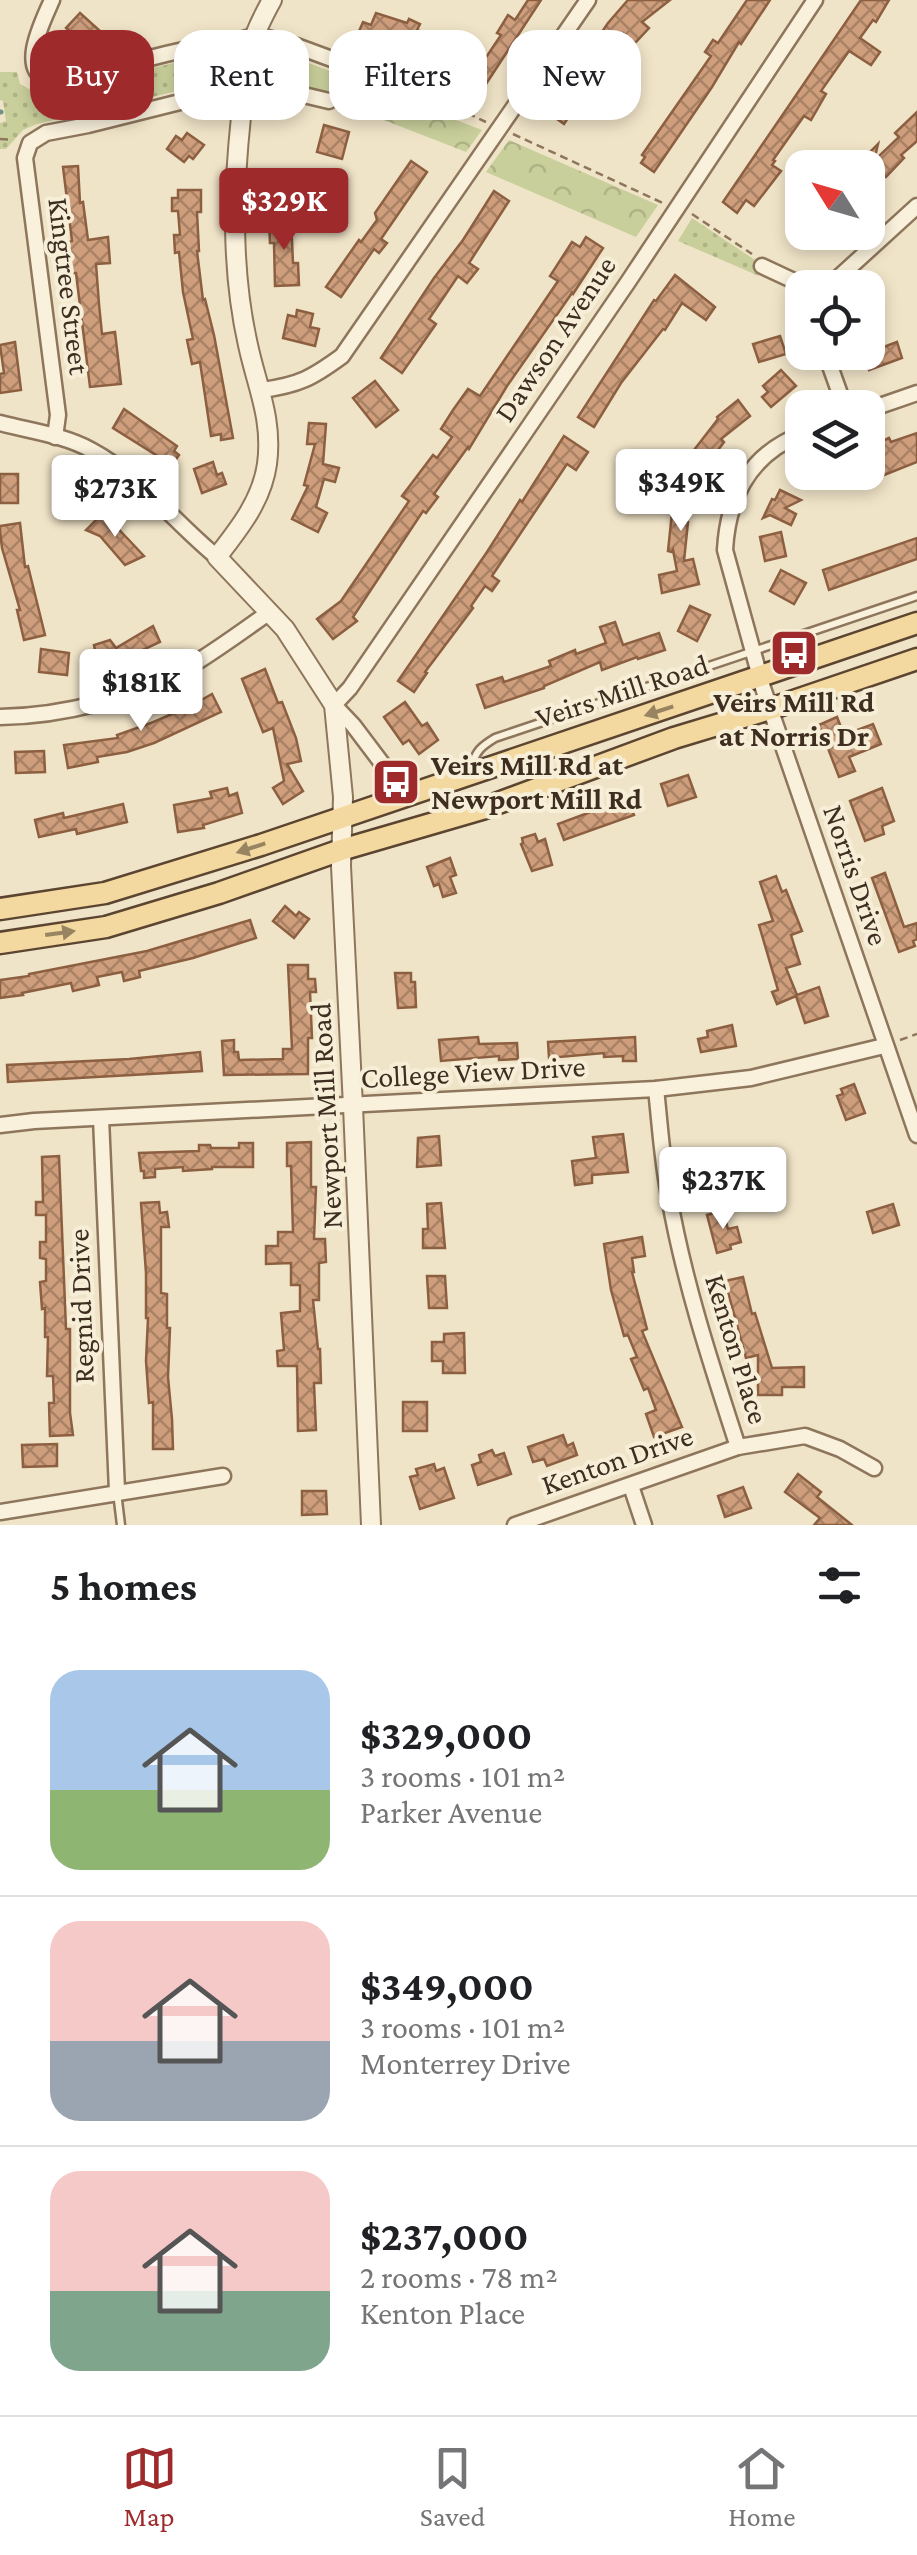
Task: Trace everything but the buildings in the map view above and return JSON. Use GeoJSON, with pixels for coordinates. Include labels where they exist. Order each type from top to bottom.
{"type":"FeatureCollection","features":[{"type":"Feature","properties":{"kind":"main road","name":"Veirs Mill Road"},"geometry":{"type":"LineString","coordinates":[[0,909],[106,893],[762,682],[917,623]]}},
{"type":"Feature","properties":{"kind":"main road","name":"Veirs Mill Road"},"geometry":{"type":"LineString","coordinates":[[0,942],[106,927],[220,893],[341,850],[482,809],[674,738],[917,659]]}},
{"type":"Feature","properties":{"kind":"street"},"geometry":{"type":"LineString","coordinates":[[52,0],[36,38],[33,66],[38,76],[54,82],[174,52]]}},
{"type":"Feature","properties":{"kind":"street"},"geometry":{"type":"LineString","coordinates":[[258,30],[272,0]]}},
{"type":"Feature","properties":{"kind":"street"},"geometry":{"type":"LineString","coordinates":[[262,390],[310,380],[342,356],[588,0]]}},
{"type":"Feature","properties":{"kind":"street","name":"Dawson Avenue"},"geometry":{"type":"LineString","coordinates":[[334,705],[350,688],[628,282],[816,0]]}},
{"type":"Feature","properties":{"kind":"street"},"geometry":{"type":"LineString","coordinates":[[309,96],[329,101]]}},
{"type":"Feature","properties":{"kind":"street","name":"Kingtree Street"},"geometry":{"type":"LineString","coordinates":[[55,436],[58,416],[25,158],[30,142],[46,133],[174,104]]}},
{"type":"Feature","properties":{"kind":"street"},"geometry":{"type":"LineString","coordinates":[[217,557],[249,516],[267,468],[269,434],[262,390],[248,345],[234,250],[241,120]]}},
{"type":"Feature","properties":{"kind":"street"},"geometry":{"type":"LineString","coordinates":[[847,270],[917,206]]}},
{"type":"Feature","properties":{"kind":"street"},"geometry":{"type":"LineString","coordinates":[[762,266],[785,277]]}},
{"type":"Feature","properties":{"kind":"street"},"geometry":{"type":"LineString","coordinates":[[885,404],[917,393]]}},
{"type":"Feature","properties":{"kind":"street","name":"Newport Mill Road"},"geometry":{"type":"LineString","coordinates":[[0,424],[55,436],[90,449],[129,475],[188,534],[233,571],[285,629],[334,705],[390,774]]}},
{"type":"Feature","properties":{"kind":"street","name":"Norris Drive"},"geometry":{"type":"LineString","coordinates":[[785,442],[770,450],[750,470],[733,501],[725,550],[770,709],[917,1136]]}},
{"type":"Feature","properties":{"kind":"street"},"geometry":{"type":"LineString","coordinates":[[0,717],[62,710],[140,689],[189,667],[268,612]]}},
{"type":"Feature","properties":{"kind":"street","name":"Newport Mill Road"},"geometry":{"type":"LineString","coordinates":[[334,705],[343,797],[341,850],[370,1525]]}},
{"type":"Feature","properties":{"kind":"street","name":"College View Drive"},"geometry":{"type":"LineString","coordinates":[[0,1125],[656,1089],[751,1078],[884,1046]]}},
{"type":"Feature","properties":{"kind":"street","name":"Kenton Place"},"geometry":{"type":"LineString","coordinates":[[656,1089],[668,1193],[683,1265],[738,1447]]}},
{"type":"Feature","properties":{"kind":"street","name":"Regnid Drive"},"geometry":{"type":"LineString","coordinates":[[101,1118],[117,1491]]}},
{"type":"Feature","properties":{"kind":"street","name":"Kenton Drive"},"geometry":{"type":"LineString","coordinates":[[515,1525],[738,1447],[805,1436],[874,1468]]}},
{"type":"Feature","properties":{"kind":"street"},"geometry":{"type":"LineString","coordinates":[[0,1512],[223,1476]]}},
{"type":"Feature","properties":{"kind":"street"},"geometry":{"type":"LineString","coordinates":[[631,1486],[644,1525]]}},
{"type":"Feature","properties":{"kind":"lane"},"geometry":{"type":"LineString","coordinates":[[471,773],[474,756],[495,738],[917,596]]}},
{"type":"Feature","properties":{"kind":"lane"},"geometry":{"type":"LineString","coordinates":[[117,1491],[121,1525]]}},
{"type":"Feature","properties":{"kind":"path"},"geometry":{"type":"LineString","coordinates":[[484,120],[488,122]]}},
{"type":"Feature","properties":{"kind":"path"},"geometry":{"type":"LineString","coordinates":[[513,134],[666,204]]}},
{"type":"Feature","properties":{"kind":"path"},"geometry":{"type":"LineString","coordinates":[[687,210],[758,258],[762,266]]}},
{"type":"Feature","properties":{"kind":"green space"},"geometry":{"type":"Polygon","coordinates":[[[174,63],[174,92],[154,96],[154,68],[174,63]]]}},
{"type":"Feature","properties":{"kind":"green space"},"geometry":{"type":"Polygon","coordinates":[[[309,63],[329,71],[329,95],[309,89],[309,63]]]}},
{"type":"Feature","properties":{"kind":"green space"},"geometry":{"type":"Polygon","coordinates":[[[0,72],[17,72],[20,84],[30,90],[30,120],[54,120],[23,130],[6,149],[0,149],[0,123],[6,121],[0,100],[0,72]]]}},
{"type":"Feature","properties":{"kind":"green space"},"geometry":{"type":"Polygon","coordinates":[[[384,120],[456,120],[482,130],[466,152],[384,120]]]}},
{"type":"Feature","properties":{"kind":"green space"},"geometry":{"type":"Polygon","coordinates":[[[509,140],[658,205],[636,237],[486,172],[509,140]]]}},
{"type":"Feature","properties":{"kind":"green space"},"geometry":{"type":"Polygon","coordinates":[[[692,218],[758,262],[759,276],[678,241],[692,218]]]}},
{"type":"Feature","properties":{"kind":"place","name":"Veirs Mill Rd at Norris Dr"},"geometry":{"type":"Point","coordinates":[794,653]}},
{"type":"Feature","properties":{"kind":"place","name":"Veirs Mill Rd at Newport Mill Rd"},"geometry":{"type":"Point","coordinates":[396,782]}}]}
